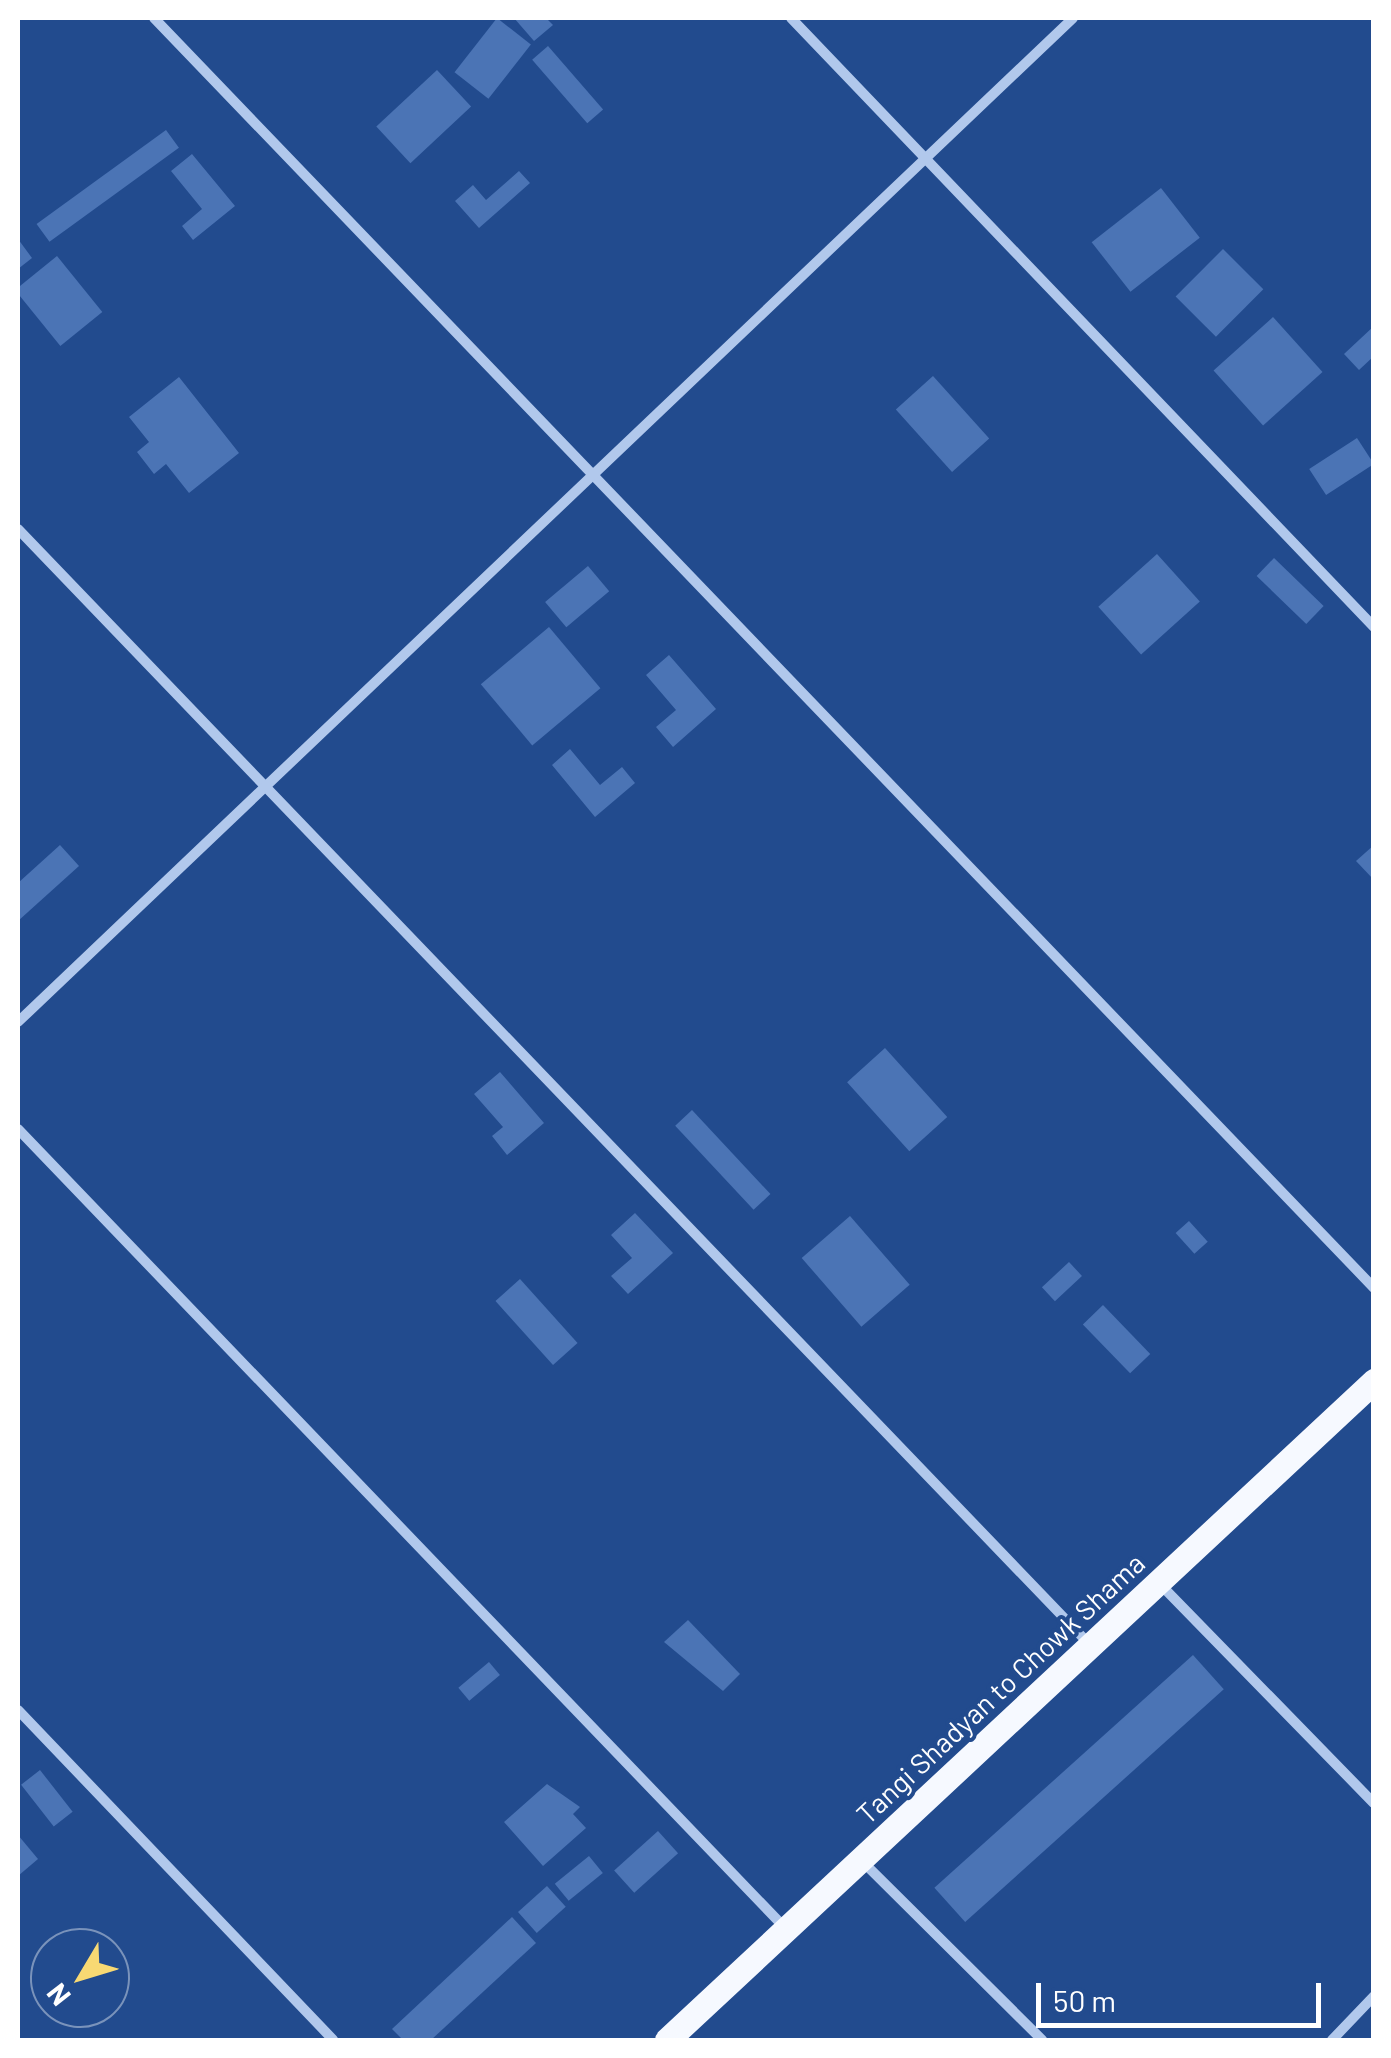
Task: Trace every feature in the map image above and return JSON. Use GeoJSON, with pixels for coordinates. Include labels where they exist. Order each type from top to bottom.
{"type":"FeatureCollection","features":[{"type":"Feature","properties":{"kind":"main road","name":"Tangi Shadyan to Chowk Shama"},"geometry":{"type":"LineString","coordinates":[[667,2040],[1374,1380]]}},
{"type":"Feature","properties":{"kind":"street"},"geometry":{"type":"LineString","coordinates":[[154,18],[1374,1288]]}},
{"type":"Feature","properties":{"kind":"street"},"geometry":{"type":"LineString","coordinates":[[792,18],[1374,628]]}},
{"type":"Feature","properties":{"kind":"street"},"geometry":{"type":"LineString","coordinates":[[18,1022],[1072,18]]}},
{"type":"Feature","properties":{"kind":"street"},"geometry":{"type":"LineString","coordinates":[[18,529],[1090,1645]]}},
{"type":"Feature","properties":{"kind":"street"},"geometry":{"type":"LineString","coordinates":[[18,1129],[786,1929]]}},
{"type":"Feature","properties":{"kind":"street"},"geometry":{"type":"LineString","coordinates":[[1158,1582],[1374,1804]]}},
{"type":"Feature","properties":{"kind":"street"},"geometry":{"type":"LineString","coordinates":[[18,1710],[333,2040]]}},
{"type":"Feature","properties":{"kind":"street"},"geometry":{"type":"LineString","coordinates":[[860,1859],[1042,2040]]}},
{"type":"Feature","properties":{"kind":"street"},"geometry":{"type":"LineString","coordinates":[[1332,2040],[1374,1996]]}},
{"type":"Feature","properties":{"kind":"building"},"geometry":{"type":"Polygon","coordinates":[[[497,18],[531,44],[488,99],[455,72],[497,18]]]}},
{"type":"Feature","properties":{"kind":"building"},"geometry":{"type":"Polygon","coordinates":[[[514,18],[546,18],[553,25],[534,41],[514,18]]]}},
{"type":"Feature","properties":{"kind":"building"},"geometry":{"type":"Polygon","coordinates":[[[548,46],[603,109],[587,123],[532,60],[548,46]]]}},
{"type":"Feature","properties":{"kind":"building"},"geometry":{"type":"Polygon","coordinates":[[[437,70],[471,107],[410,163],[376,127],[437,70]]]}},
{"type":"Feature","properties":{"kind":"building"},"geometry":{"type":"Polygon","coordinates":[[[166,130],[179,148],[49,242],[37,224],[166,130]]]}},
{"type":"Feature","properties":{"kind":"building"},"geometry":{"type":"Polygon","coordinates":[[[192,154],[235,206],[193,240],[182,226],[202,209],[171,171],[192,154]]]}},
{"type":"Feature","properties":{"kind":"building"},"geometry":{"type":"Polygon","coordinates":[[[519,171],[530,183],[479,228],[455,201],[473,185],[486,200],[519,171]]]}},
{"type":"Feature","properties":{"kind":"building"},"geometry":{"type":"Polygon","coordinates":[[[1161,188],[1200,238],[1130,292],[1092,242],[1161,188]]]}},
{"type":"Feature","properties":{"kind":"building"},"geometry":{"type":"Polygon","coordinates":[[[18,239],[32,258],[18,269],[18,239]]]}},
{"type":"Feature","properties":{"kind":"building"},"geometry":{"type":"Polygon","coordinates":[[[1223,249],[1263,289],[1216,337],[1176,296],[1223,249]]]}},
{"type":"Feature","properties":{"kind":"building"},"geometry":{"type":"Polygon","coordinates":[[[57,256],[102,312],[60,346],[18,294],[18,288],[57,256]]]}},
{"type":"Feature","properties":{"kind":"building"},"geometry":{"type":"Polygon","coordinates":[[[1273,317],[1323,372],[1263,426],[1214,371],[1273,317]]]}},
{"type":"Feature","properties":{"kind":"building"},"geometry":{"type":"Polygon","coordinates":[[[1374,326],[1374,356],[1359,370],[1344,354],[1374,326]]]}},
{"type":"Feature","properties":{"kind":"building"},"geometry":{"type":"Polygon","coordinates":[[[933,376],[989,438],[952,472],[896,409],[933,376]]]}},
{"type":"Feature","properties":{"kind":"building"},"geometry":{"type":"Polygon","coordinates":[[[179,377],[239,453],[189,493],[166,464],[154,474],[137,452],[149,442],[129,417],[179,377]]]}},
{"type":"Feature","properties":{"kind":"building"},"geometry":{"type":"Polygon","coordinates":[[[1357,438],[1374,464],[1326,495],[1309,469],[1357,438]]]}},
{"type":"Feature","properties":{"kind":"building"},"geometry":{"type":"Polygon","coordinates":[[[1157,554],[1200,602],[1141,654],[1098,607],[1157,554]]]}},
{"type":"Feature","properties":{"kind":"building"},"geometry":{"type":"Polygon","coordinates":[[[1274,558],[1324,606],[1306,624],[1257,576],[1274,558]]]}},
{"type":"Feature","properties":{"kind":"building"},"geometry":{"type":"Polygon","coordinates":[[[588,566],[609,591],[566,627],[545,602],[588,566]]]}},
{"type":"Feature","properties":{"kind":"building"},"geometry":{"type":"Polygon","coordinates":[[[549,627],[600,688],[532,745],[481,684],[549,627]]]}},
{"type":"Feature","properties":{"kind":"building"},"geometry":{"type":"Polygon","coordinates":[[[669,655],[716,709],[673,747],[656,727],[676,710],[646,675],[669,655]]]}},
{"type":"Feature","properties":{"kind":"building"},"geometry":{"type":"Polygon","coordinates":[[[570,749],[600,785],[622,767],[635,783],[595,817],[552,765],[570,749]]]}},
{"type":"Feature","properties":{"kind":"building"},"geometry":{"type":"Polygon","coordinates":[[[60,845],[79,866],[18,921],[18,883],[60,845]]]}},
{"type":"Feature","properties":{"kind":"building"},"geometry":{"type":"Polygon","coordinates":[[[1374,845],[1374,880],[1356,861],[1374,845]]]}},
{"type":"Feature","properties":{"kind":"building"},"geometry":{"type":"Polygon","coordinates":[[[885,1048],[947,1117],[909,1151],[847,1082],[885,1048]]]}},
{"type":"Feature","properties":{"kind":"building"},"geometry":{"type":"Polygon","coordinates":[[[500,1072],[544,1123],[507,1155],[492,1136],[503,1127],[474,1094],[500,1072]]]}},
{"type":"Feature","properties":{"kind":"building"},"geometry":{"type":"Polygon","coordinates":[[[692,1110],[770,1194],[754,1210],[675,1126],[692,1110]]]}},
{"type":"Feature","properties":{"kind":"building"},"geometry":{"type":"Polygon","coordinates":[[[635,1213],[673,1253],[628,1294],[611,1276],[632,1258],[611,1235],[635,1213]]]}},
{"type":"Feature","properties":{"kind":"building"},"geometry":{"type":"Polygon","coordinates":[[[850,1216],[910,1285],[861,1327],[802,1258],[850,1216]]]}},
{"type":"Feature","properties":{"kind":"building"},"geometry":{"type":"Polygon","coordinates":[[[1189,1221],[1208,1242],[1194,1254],[1176,1233],[1189,1221]]]}},
{"type":"Feature","properties":{"kind":"building"},"geometry":{"type":"Polygon","coordinates":[[[1069,1262],[1082,1276],[1055,1301],[1042,1287],[1069,1262]]]}},
{"type":"Feature","properties":{"kind":"building"},"geometry":{"type":"Polygon","coordinates":[[[520,1279],[578,1343],[553,1365],[495,1301],[520,1279]]]}},
{"type":"Feature","properties":{"kind":"building"},"geometry":{"type":"Polygon","coordinates":[[[1103,1305],[1150,1354],[1130,1373],[1083,1324],[1103,1305]]]}},
{"type":"Feature","properties":{"kind":"building"},"geometry":{"type":"Polygon","coordinates":[[[688,1620],[740,1674],[723,1691],[664,1642],[688,1620]]]}},
{"type":"Feature","properties":{"kind":"building"},"geometry":{"type":"Polygon","coordinates":[[[1193,1655],[1224,1689],[965,1922],[934,1888],[1193,1655]]]}},
{"type":"Feature","properties":{"kind":"building"},"geometry":{"type":"Polygon","coordinates":[[[489,1662],[500,1675],[469,1701],[458,1688],[489,1662]]]}},
{"type":"Feature","properties":{"kind":"building"},"geometry":{"type":"Polygon","coordinates":[[[40,1770],[73,1812],[54,1827],[21,1785],[40,1770]]]}},
{"type":"Feature","properties":{"kind":"building"},"geometry":{"type":"Polygon","coordinates":[[[547,1784],[580,1807],[573,1814],[586,1828],[543,1866],[504,1822],[547,1784]]]}},
{"type":"Feature","properties":{"kind":"building"},"geometry":{"type":"Polygon","coordinates":[[[658,1831],[678,1853],[634,1893],[614,1870],[658,1831]]]}},
{"type":"Feature","properties":{"kind":"building"},"geometry":{"type":"Polygon","coordinates":[[[18,1835],[38,1859],[18,1876],[18,1835]]]}},
{"type":"Feature","properties":{"kind":"building"},"geometry":{"type":"Polygon","coordinates":[[[589,1856],[603,1873],[569,1901],[555,1884],[589,1856]]]}},
{"type":"Feature","properties":{"kind":"building"},"geometry":{"type":"Polygon","coordinates":[[[547,1886],[566,1907],[537,1933],[518,1912],[547,1886]]]}},
{"type":"Feature","properties":{"kind":"building"},"geometry":{"type":"Polygon","coordinates":[[[512,1917],[536,1943],[431,2040],[403,2040],[392,2029],[512,1917]]]}}]}
